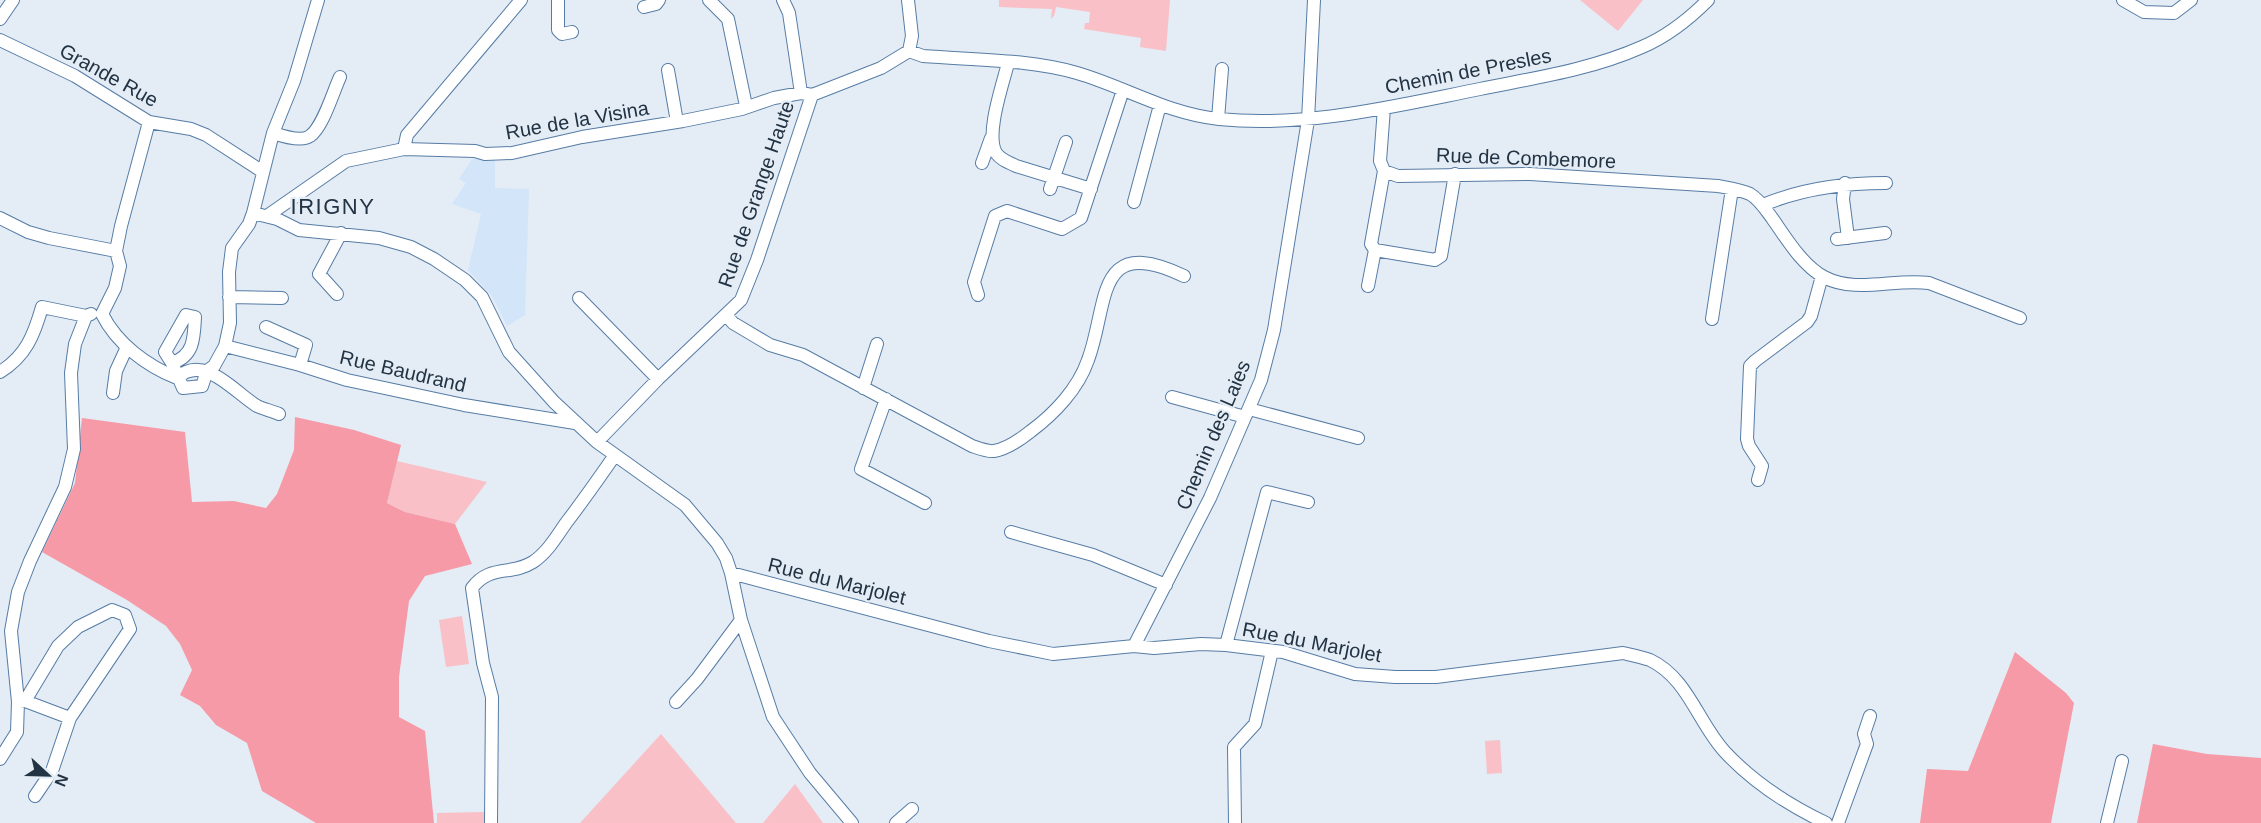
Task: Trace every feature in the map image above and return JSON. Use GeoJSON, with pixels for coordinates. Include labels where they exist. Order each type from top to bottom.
{"type":"FeatureCollection","features":[{"type":"Feature","properties":{"kind":"street"},"geometry":{"type":"LineString","coordinates":[[0,19],[13,0]]}},
{"type":"Feature","properties":{"kind":"street"},"geometry":{"type":"LineString","coordinates":[[207,371],[214,366],[225,346],[230,322],[232,248],[249,224],[253,213],[273,133],[294,81],[318,0]]}},
{"type":"Feature","properties":{"kind":"street"},"geometry":{"type":"LineString","coordinates":[[404,149],[407,135],[521,0]]}},
{"type":"Feature","properties":{"kind":"street"},"geometry":{"type":"LineString","coordinates":[[558,0],[558,30],[562,34],[572,32]]}},
{"type":"Feature","properties":{"kind":"street"},"geometry":{"type":"LineString","coordinates":[[644,7],[656,4],[659,0]]}},
{"type":"Feature","properties":{"kind":"street"},"geometry":{"type":"LineString","coordinates":[[709,0],[728,19],[746,106]]}},
{"type":"Feature","properties":{"kind":"street"},"geometry":{"type":"LineString","coordinates":[[783,0],[789,13],[806,94]]}},
{"type":"Feature","properties":{"kind":"street"},"geometry":{"type":"LineString","coordinates":[[909,0],[912,36],[909,51]]}},
{"type":"Feature","properties":{"kind":"street","name":"Chemin des Laies"},"geometry":{"type":"LineString","coordinates":[[1134,646],[1210,498],[1261,380],[1274,330],[1308,120],[1314,0]]}},
{"type":"Feature","properties":{"kind":"street","name":"Chemin de Presles"},"geometry":{"type":"LineString","coordinates":[[909,51],[923,56],[1048,66],[1078,73],[1192,115],[1271,123],[1308,120],[1384,108],[1589,67],[1641,48],[1666,35],[1708,0]]}},
{"type":"Feature","properties":{"kind":"street"},"geometry":{"type":"LineString","coordinates":[[2123,0],[2144,12],[2174,13],[2192,0]]}},
{"type":"Feature","properties":{"kind":"street","name":"Grande Rue"},"geometry":{"type":"LineString","coordinates":[[0,40],[75,76],[149,122],[190,129],[211,138],[263,172]]}},
{"type":"Feature","properties":{"kind":"street","name":"Rue de la Visina"},"geometry":{"type":"LineString","coordinates":[[267,216],[346,161],[404,149],[475,150],[484,154],[512,153],[582,137],[677,122],[806,94],[880,68],[909,51]]}},
{"type":"Feature","properties":{"kind":"street"},"geometry":{"type":"LineString","coordinates":[[982,163],[991,137],[1008,63]]}},
{"type":"Feature","properties":{"kind":"street"},"geometry":{"type":"LineString","coordinates":[[1218,119],[1222,69]]}},
{"type":"Feature","properties":{"kind":"street"},"geometry":{"type":"LineString","coordinates":[[668,70],[677,122]]}},
{"type":"Feature","properties":{"kind":"street"},"geometry":{"type":"LineString","coordinates":[[273,133],[284,136],[310,136],[326,113],[340,77]]}},
{"type":"Feature","properties":{"kind":"street"},"geometry":{"type":"LineString","coordinates":[[978,294],[974,282],[995,216],[1007,211],[1062,229],[1082,218],[1123,90]]}},
{"type":"Feature","properties":{"kind":"street","name":"Rue de Grange Haute"},"geometry":{"type":"LineString","coordinates":[[597,442],[658,379],[741,300],[757,261],[806,94]]}},
{"type":"Feature","properties":{"kind":"street"},"geometry":{"type":"LineString","coordinates":[[1134,202],[1160,105]]}},
{"type":"Feature","properties":{"kind":"street"},"geometry":{"type":"LineString","coordinates":[[1368,286],[1375,250],[1371,244],[1384,171],[1380,161],[1384,108]]}},
{"type":"Feature","properties":{"kind":"street"},"geometry":{"type":"LineString","coordinates":[[102,314],[115,288],[120,266],[116,251],[149,122]]}},
{"type":"Feature","properties":{"kind":"street"},"geometry":{"type":"LineString","coordinates":[[991,137],[997,154],[1004,161],[1052,183],[1091,189]]}},
{"type":"Feature","properties":{"kind":"street"},"geometry":{"type":"LineString","coordinates":[[1052,183],[1066,142]]}},
{"type":"Feature","properties":{"kind":"street","name":"Rue de Combemore"},"geometry":{"type":"LineString","coordinates":[[1384,171],[1398,176],[1530,174],[1718,186],[1732,189],[1751,195],[1763,205],[1807,262],[1822,276],[1838,283],[1855,285],[1914,281],[1929,283],[2020,318]]}},
{"type":"Feature","properties":{"kind":"street"},"geometry":{"type":"LineString","coordinates":[[1375,250],[1435,260],[1441,256],[1455,174]]}},
{"type":"Feature","properties":{"kind":"street"},"geometry":{"type":"LineString","coordinates":[[1845,183],[1842,239],[1886,233]]}},
{"type":"Feature","properties":{"kind":"street"},"geometry":{"type":"LineString","coordinates":[[1763,205],[1778,199],[1845,183],[1886,183]]}},
{"type":"Feature","properties":{"kind":"street"},"geometry":{"type":"LineString","coordinates":[[1712,319],[1732,189]]}},
{"type":"Feature","properties":{"kind":"street"},"geometry":{"type":"LineString","coordinates":[[253,213],[267,216],[299,230],[379,238],[411,247],[465,280],[482,297],[509,352],[554,402],[597,442],[685,506],[717,543],[726,558],[731,573],[741,620],[772,717],[810,773],[852,823]]}},
{"type":"Feature","properties":{"kind":"street"},"geometry":{"type":"LineString","coordinates":[[0,218],[28,232],[49,238],[116,251]]}},
{"type":"Feature","properties":{"kind":"street"},"geometry":{"type":"LineString","coordinates":[[337,294],[319,273],[341,233]]}},
{"type":"Feature","properties":{"kind":"street"},"geometry":{"type":"LineString","coordinates":[[726,315],[733,324],[770,345],[802,355],[972,446],[993,451],[1019,440],[1050,417],[1070,392],[1088,361],[1104,292],[1119,269],[1138,262],[1184,276]]}},
{"type":"Feature","properties":{"kind":"street"},"geometry":{"type":"LineString","coordinates":[[1758,480],[1762,466],[1747,440],[1750,366],[1807,322],[1811,316],[1822,276]]}},
{"type":"Feature","properties":{"kind":"street"},"geometry":{"type":"LineString","coordinates":[[229,297],[282,298]]}},
{"type":"Feature","properties":{"kind":"street"},"geometry":{"type":"LineString","coordinates":[[579,298],[658,379]]}},
{"type":"Feature","properties":{"kind":"street"},"geometry":{"type":"LineString","coordinates":[[0,372],[13,364],[23,353],[42,307],[86,316],[102,314]]}},
{"type":"Feature","properties":{"kind":"street"},"geometry":{"type":"LineString","coordinates":[[102,314],[106,323],[127,347],[161,371],[177,378]]}},
{"type":"Feature","properties":{"kind":"street"},"geometry":{"type":"LineString","coordinates":[[0,759],[17,732],[21,702],[11,631],[18,592],[65,487],[74,449],[71,372],[75,344],[86,316]]}},
{"type":"Feature","properties":{"kind":"street"},"geometry":{"type":"LineString","coordinates":[[266,327],[306,345],[300,365]]}},
{"type":"Feature","properties":{"kind":"street"},"geometry":{"type":"LineString","coordinates":[[863,388],[877,344]]}},
{"type":"Feature","properties":{"kind":"street","name":"Rue Baudrand"},"geometry":{"type":"LineString","coordinates":[[225,346],[300,365],[348,381],[464,405],[575,423]]}},
{"type":"Feature","properties":{"kind":"street"},"geometry":{"type":"LineString","coordinates":[[113,393],[116,371],[127,347]]}},
{"type":"Feature","properties":{"kind":"street"},"geometry":{"type":"LineString","coordinates":[[171,363],[177,378]]}},
{"type":"Feature","properties":{"kind":"street"},"geometry":{"type":"LineString","coordinates":[[177,378],[185,371],[207,371],[234,387],[258,406],[279,414]]}},
{"type":"Feature","properties":{"kind":"street"},"geometry":{"type":"LineString","coordinates":[[1172,397],[1358,438]]}},
{"type":"Feature","properties":{"kind":"street"},"geometry":{"type":"LineString","coordinates":[[886,399],[861,469],[925,503]]}},
{"type":"Feature","properties":{"kind":"street"},"geometry":{"type":"LineString","coordinates":[[539,418],[554,402]]}},
{"type":"Feature","properties":{"kind":"street"},"geometry":{"type":"LineString","coordinates":[[491,823],[492,697],[483,663],[472,588],[480,578],[535,561],[550,546],[615,455]]}},
{"type":"Feature","properties":{"kind":"street"},"geometry":{"type":"LineString","coordinates":[[1226,645],[1267,492],[1308,502]]}},
{"type":"Feature","properties":{"kind":"street"},"geometry":{"type":"LineString","coordinates":[[1011,532],[1092,555],[1166,585]]}},
{"type":"Feature","properties":{"kind":"street","name":"Rue du Marjolet"},"geometry":{"type":"LineString","coordinates":[[731,573],[989,641],[1047,653],[1134,646],[1154,648],[1201,644],[1226,645],[1272,651],[1355,674],[1395,677],[1436,677],[1623,653],[1649,660],[1669,673],[1686,692],[1722,749],[1743,771],[1796,808],[1826,823]]}},
{"type":"Feature","properties":{"kind":"street"},"geometry":{"type":"LineString","coordinates":[[21,702],[58,646],[78,627],[112,610],[124,615],[130,629],[70,718],[52,771],[35,796]]}},
{"type":"Feature","properties":{"kind":"street"},"geometry":{"type":"LineString","coordinates":[[676,702],[697,679],[741,620]]}},
{"type":"Feature","properties":{"kind":"street"},"geometry":{"type":"LineString","coordinates":[[1235,823],[1234,747],[1255,724],[1272,651]]}},
{"type":"Feature","properties":{"kind":"street"},"geometry":{"type":"LineString","coordinates":[[21,702],[70,718]]}},
{"type":"Feature","properties":{"kind":"street"},"geometry":{"type":"LineString","coordinates":[[1838,823],[1867,744],[1864,734],[1870,716]]}},
{"type":"Feature","properties":{"kind":"street"},"geometry":{"type":"LineString","coordinates":[[2107,823],[2122,761]]}},
{"type":"Feature","properties":{"kind":"street"},"geometry":{"type":"LineString","coordinates":[[896,823],[912,809]]}},
{"type":"Feature","properties":{"kind":"shaded area"},"geometry":{"type":"Polygon","coordinates":[[[999,0],[1170,0],[1166,51],[1140,47],[1141,38],[1084,29],[1085,23],[1089,23],[1090,12],[1056,7],[1051,19],[1052,9],[999,7],[999,0]]]}},
{"type":"Feature","properties":{"kind":"shaded area"},"geometry":{"type":"Polygon","coordinates":[[[1580,0],[1643,0],[1618,31],[1580,0]]]}},
{"type":"Feature","properties":{"kind":"shaded area"},"geometry":{"type":"Polygon","coordinates":[[[495,158],[495,188],[529,189],[525,315],[507,326],[492,296],[468,270],[481,214],[452,204],[466,183],[459,179],[472,159],[495,158]]]}},
{"type":"Feature","properties":{"kind":"shaded area"},"geometry":{"type":"Polygon","coordinates":[[[295,417],[354,430],[401,445],[387,503],[405,512],[455,524],[472,564],[425,576],[409,601],[399,677],[399,717],[425,731],[434,823],[316,823],[262,791],[247,743],[216,725],[200,706],[180,695],[192,670],[180,644],[166,626],[127,600],[42,552],[75,483],[82,418],[185,432],[192,502],[234,501],[266,508],[277,494],[294,450],[295,417]]]}},
{"type":"Feature","properties":{"kind":"shaded area"},"geometry":{"type":"Polygon","coordinates":[[[397,461],[487,482],[455,524],[405,512],[387,503],[397,461]]]}},
{"type":"Feature","properties":{"kind":"shaded area"},"geometry":{"type":"Polygon","coordinates":[[[462,616],[469,664],[446,667],[439,620],[462,616]]]}},
{"type":"Feature","properties":{"kind":"shaded area"},"geometry":{"type":"Polygon","coordinates":[[[2015,652],[2066,693],[2074,703],[2051,823],[1920,823],[1927,769],[1968,771],[2015,652]]]}},
{"type":"Feature","properties":{"kind":"shaded area"},"geometry":{"type":"Polygon","coordinates":[[[661,734],[736,823],[580,823],[661,734]]]}},
{"type":"Feature","properties":{"kind":"shaded area"},"geometry":{"type":"Polygon","coordinates":[[[1500,740],[1502,773],[1487,774],[1485,741],[1500,740]]]}},
{"type":"Feature","properties":{"kind":"shaded area"},"geometry":{"type":"Polygon","coordinates":[[[2153,744],[2207,754],[2261,758],[2261,823],[2137,823],[2153,744]]]}},
{"type":"Feature","properties":{"kind":"shaded area"},"geometry":{"type":"Polygon","coordinates":[[[795,784],[823,823],[763,823],[795,784]]]}},
{"type":"Feature","properties":{"kind":"shaded area"},"geometry":{"type":"Polygon","coordinates":[[[485,812],[485,823],[437,823],[437,813],[485,812]]]}},
{"type":"Feature","properties":{"kind":"district","name":"IRIGNY"},"geometry":{"type":"Point","coordinates":[333,206]}}]}
